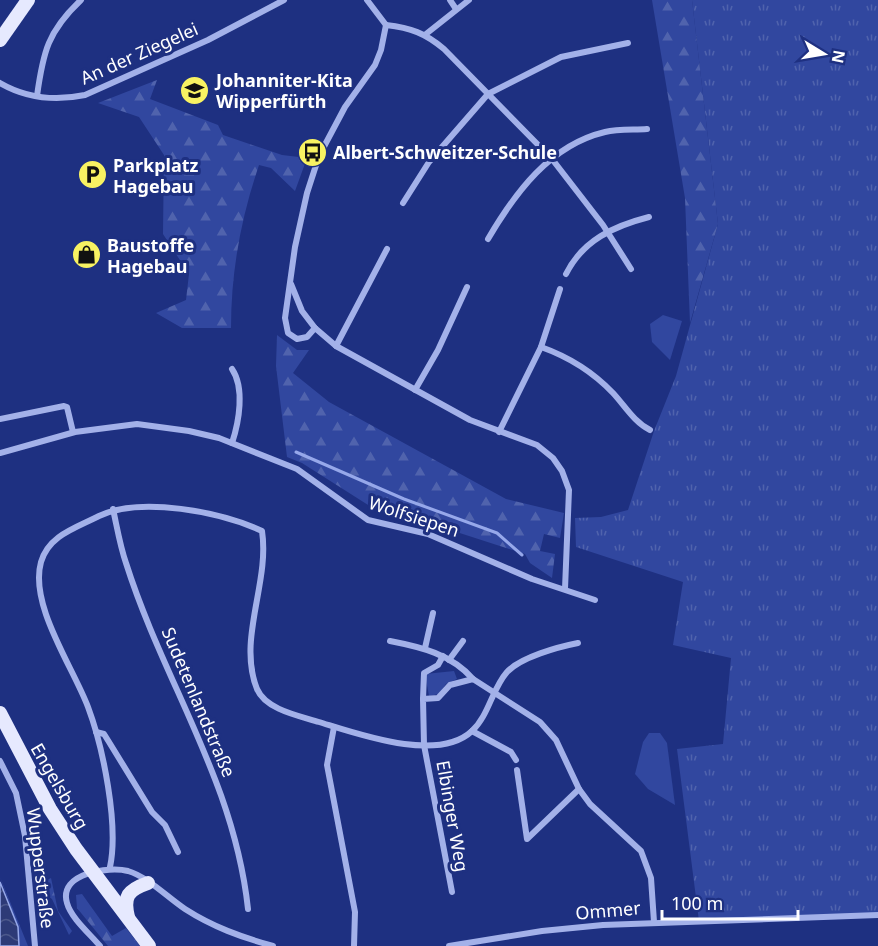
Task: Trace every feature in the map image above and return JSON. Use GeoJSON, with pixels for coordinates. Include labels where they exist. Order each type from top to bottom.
{"type":"FeatureCollection","features":[{"type":"Feature","properties":{"kind":"main road"},"geometry":{"type":"LineString","coordinates":[[0,40],[28,0]]}},
{"type":"Feature","properties":{"kind":"main road","name":"Engelsburg"},"geometry":{"type":"LineString","coordinates":[[0,713],[50,809],[88,874],[129,919],[149,946]]}},
{"type":"Feature","properties":{"kind":"main road"},"geometry":{"type":"LineString","coordinates":[[129,919],[125,903],[127,894],[133,888],[148,883]]}},
{"type":"Feature","properties":{"kind":"street"},"geometry":{"type":"LineString","coordinates":[[37,96],[45,52],[53,31],[81,0]]}},
{"type":"Feature","properties":{"kind":"street","name":"An der Ziegelei"},"geometry":{"type":"LineString","coordinates":[[0,82],[15,90],[37,96],[65,98],[93,92],[208,40],[284,0]]}},
{"type":"Feature","properties":{"kind":"street"},"geometry":{"type":"LineString","coordinates":[[367,0],[386,25],[410,28],[426,34],[444,49],[552,159],[607,231],[631,269]]}},
{"type":"Feature","properties":{"kind":"street"},"geometry":{"type":"LineString","coordinates":[[450,0],[456,9]]}},
{"type":"Feature","properties":{"kind":"street"},"geometry":{"type":"LineString","coordinates":[[426,34],[469,0]]}},
{"type":"Feature","properties":{"kind":"street"},"geometry":{"type":"LineString","coordinates":[[315,328],[303,340],[288,333],[285,318],[295,247],[307,193],[319,156],[345,107],[375,65],[381,50],[386,25]]}},
{"type":"Feature","properties":{"kind":"street"},"geometry":{"type":"LineString","coordinates":[[403,203],[429,162],[488,94],[561,57],[628,42]]}},
{"type":"Feature","properties":{"kind":"street"},"geometry":{"type":"LineString","coordinates":[[488,238],[520,189],[552,159],[604,132],[647,129]]}},
{"type":"Feature","properties":{"kind":"street"},"geometry":{"type":"LineString","coordinates":[[566,274],[589,243],[607,231],[649,217]]}},
{"type":"Feature","properties":{"kind":"street"},"geometry":{"type":"LineString","coordinates":[[336,346],[387,249]]}},
{"type":"Feature","properties":{"kind":"street"},"geometry":{"type":"LineString","coordinates":[[291,284],[302,311],[315,328],[336,346],[415,390],[499,432],[545,450],[562,471],[569,490],[565,590]]}},
{"type":"Feature","properties":{"kind":"street"},"geometry":{"type":"LineString","coordinates":[[415,390],[438,350],[467,287]]}},
{"type":"Feature","properties":{"kind":"street"},"geometry":{"type":"LineString","coordinates":[[499,432],[542,347],[560,289]]}},
{"type":"Feature","properties":{"kind":"street"},"geometry":{"type":"LineString","coordinates":[[542,347],[574,361],[596,377],[637,422],[650,430]]}},
{"type":"Feature","properties":{"kind":"street"},"geometry":{"type":"LineString","coordinates":[[232,369],[240,380],[236,431],[232,443]]}},
{"type":"Feature","properties":{"kind":"street"},"geometry":{"type":"LineString","coordinates":[[0,419],[64,406],[67,407],[73,432]]}},
{"type":"Feature","properties":{"kind":"street","name":"Wolfsiepen"},"geometry":{"type":"LineString","coordinates":[[0,453],[73,432],[137,424],[159,425],[232,443],[297,469],[368,520],[428,534],[532,579],[595,600]]}},
{"type":"Feature","properties":{"kind":"street"},"geometry":{"type":"LineString","coordinates":[[110,867],[113,856],[109,797],[96,732],[82,691],[45,610],[39,581],[41,562],[50,545],[64,532],[113,509],[143,507],[169,508],[231,521],[262,531],[265,552],[251,654],[258,691],[268,702],[287,713],[398,743],[424,745],[447,743],[472,731],[507,672],[531,658],[578,643]]}},
{"type":"Feature","properties":{"kind":"street","name":"Sudetenlandstraße"},"geometry":{"type":"LineString","coordinates":[[113,509],[125,562],[169,674],[208,758],[230,819],[244,870],[248,909]]}},
{"type":"Feature","properties":{"kind":"street"},"geometry":{"type":"LineString","coordinates":[[425,648],[433,613]]}},
{"type":"Feature","properties":{"kind":"street","name":"Elbinger Weg"},"geometry":{"type":"LineString","coordinates":[[452,892],[424,745],[424,673],[438,665],[464,640]]}},
{"type":"Feature","properties":{"kind":"street"},"geometry":{"type":"LineString","coordinates":[[390,641],[425,648],[446,658],[462,667],[472,679],[540,722],[556,740],[579,789],[590,804],[627,836],[645,857],[651,878],[654,922]]}},
{"type":"Feature","properties":{"kind":"street"},"geometry":{"type":"LineString","coordinates":[[423,699],[438,698],[450,685],[472,679]]}},
{"type":"Feature","properties":{"kind":"street"},"geometry":{"type":"LineString","coordinates":[[334,727],[327,765],[355,912],[354,946]]}},
{"type":"Feature","properties":{"kind":"street"},"geometry":{"type":"LineString","coordinates":[[472,731],[511,752],[516,760]]}},
{"type":"Feature","properties":{"kind":"street"},"geometry":{"type":"LineString","coordinates":[[96,732],[104,734],[152,812],[165,825],[178,852]]}},
{"type":"Feature","properties":{"kind":"street","name":"Wupperstraße"},"geometry":{"type":"LineString","coordinates":[[0,761],[16,793],[26,836],[35,946]]}},
{"type":"Feature","properties":{"kind":"street"},"geometry":{"type":"LineString","coordinates":[[517,770],[527,839],[579,789]]}},
{"type":"Feature","properties":{"kind":"street"},"geometry":{"type":"LineString","coordinates":[[100,946],[68,906],[68,888],[88,874],[110,867],[133,873],[201,919],[226,931],[273,946]]}},
{"type":"Feature","properties":{"kind":"street","name":"Ommer"},"geometry":{"type":"LineString","coordinates":[[449,946],[542,931],[654,922],[878,915]]}},
{"type":"Feature","properties":{"kind":"green space"},"geometry":{"type":"Polygon","coordinates":[[[652,0],[692,0],[718,224],[690,323],[685,198],[652,0]]]}},
{"type":"Feature","properties":{"kind":"green space"},"geometry":{"type":"Polygon","coordinates":[[[692,0],[878,0],[878,915],[699,921],[677,749],[723,744],[731,658],[673,645],[683,582],[576,547],[575,518],[601,517],[628,510],[654,431],[676,376],[718,224],[692,0]]]}},
{"type":"Feature","properties":{"kind":"green space"},"geometry":{"type":"Polygon","coordinates":[[[157,80],[150,99],[218,125],[223,135],[282,155],[307,158],[295,191],[271,168],[259,165],[238,245],[231,328],[182,328],[156,313],[186,300],[189,274],[163,234],[164,155],[139,117],[98,103],[157,80]]]}},
{"type":"Feature","properties":{"kind":"green space"},"geometry":{"type":"Polygon","coordinates":[[[663,315],[682,321],[670,360],[652,342],[650,324],[663,315]]]}},
{"type":"Feature","properties":{"kind":"green space"},"geometry":{"type":"Polygon","coordinates":[[[277,335],[297,350],[309,350],[293,373],[329,402],[506,499],[564,513],[560,538],[544,534],[540,551],[555,554],[552,578],[530,563],[525,554],[435,525],[376,510],[302,463],[287,457],[276,366],[277,335]]]}},
{"type":"Feature","properties":{"kind":"green space"},"geometry":{"type":"Polygon","coordinates":[[[454,671],[457,679],[446,684],[439,694],[429,696],[425,674],[454,671]]]}},
{"type":"Feature","properties":{"kind":"green space"},"geometry":{"type":"Polygon","coordinates":[[[649,733],[660,733],[667,743],[675,805],[648,789],[635,774],[643,742],[649,733]]]}},
{"type":"Feature","properties":{"kind":"green space"},"geometry":{"type":"Polygon","coordinates":[[[0,877],[28,946],[19,946],[18,927],[0,877]]]}},
{"type":"Feature","properties":{"kind":"green space"},"geometry":{"type":"Polygon","coordinates":[[[51,878],[58,911],[72,931],[69,935],[52,899],[41,891],[43,882],[51,878]]]}},
{"type":"Feature","properties":{"kind":"green space"},"geometry":{"type":"Polygon","coordinates":[[[82,894],[112,936],[126,928],[140,946],[108,946],[77,908],[76,895],[82,894]]]}},
{"type":"Feature","properties":{"kind":"water"},"geometry":{"type":"Polygon","coordinates":[[[0,882],[18,927],[19,946],[0,946],[0,882]]]}},
{"type":"Feature","properties":{"kind":"waterway"},"geometry":{"type":"LineString","coordinates":[[296,452],[404,499],[497,533],[522,555]]}},
{"type":"Feature","properties":{"kind":"place","name":"Johanniter-Kita Wipperfürth"},"geometry":{"type":"Point","coordinates":[195,90]}},
{"type":"Feature","properties":{"kind":"place","name":"Albert-Schweitzer-Schule"},"geometry":{"type":"Point","coordinates":[312,152]}},
{"type":"Feature","properties":{"kind":"place","name":"Parkplatz Hagebau"},"geometry":{"type":"Point","coordinates":[92,175]}},
{"type":"Feature","properties":{"kind":"place","name":"Baustoffe Hagebau"},"geometry":{"type":"Point","coordinates":[86,255]}}]}
